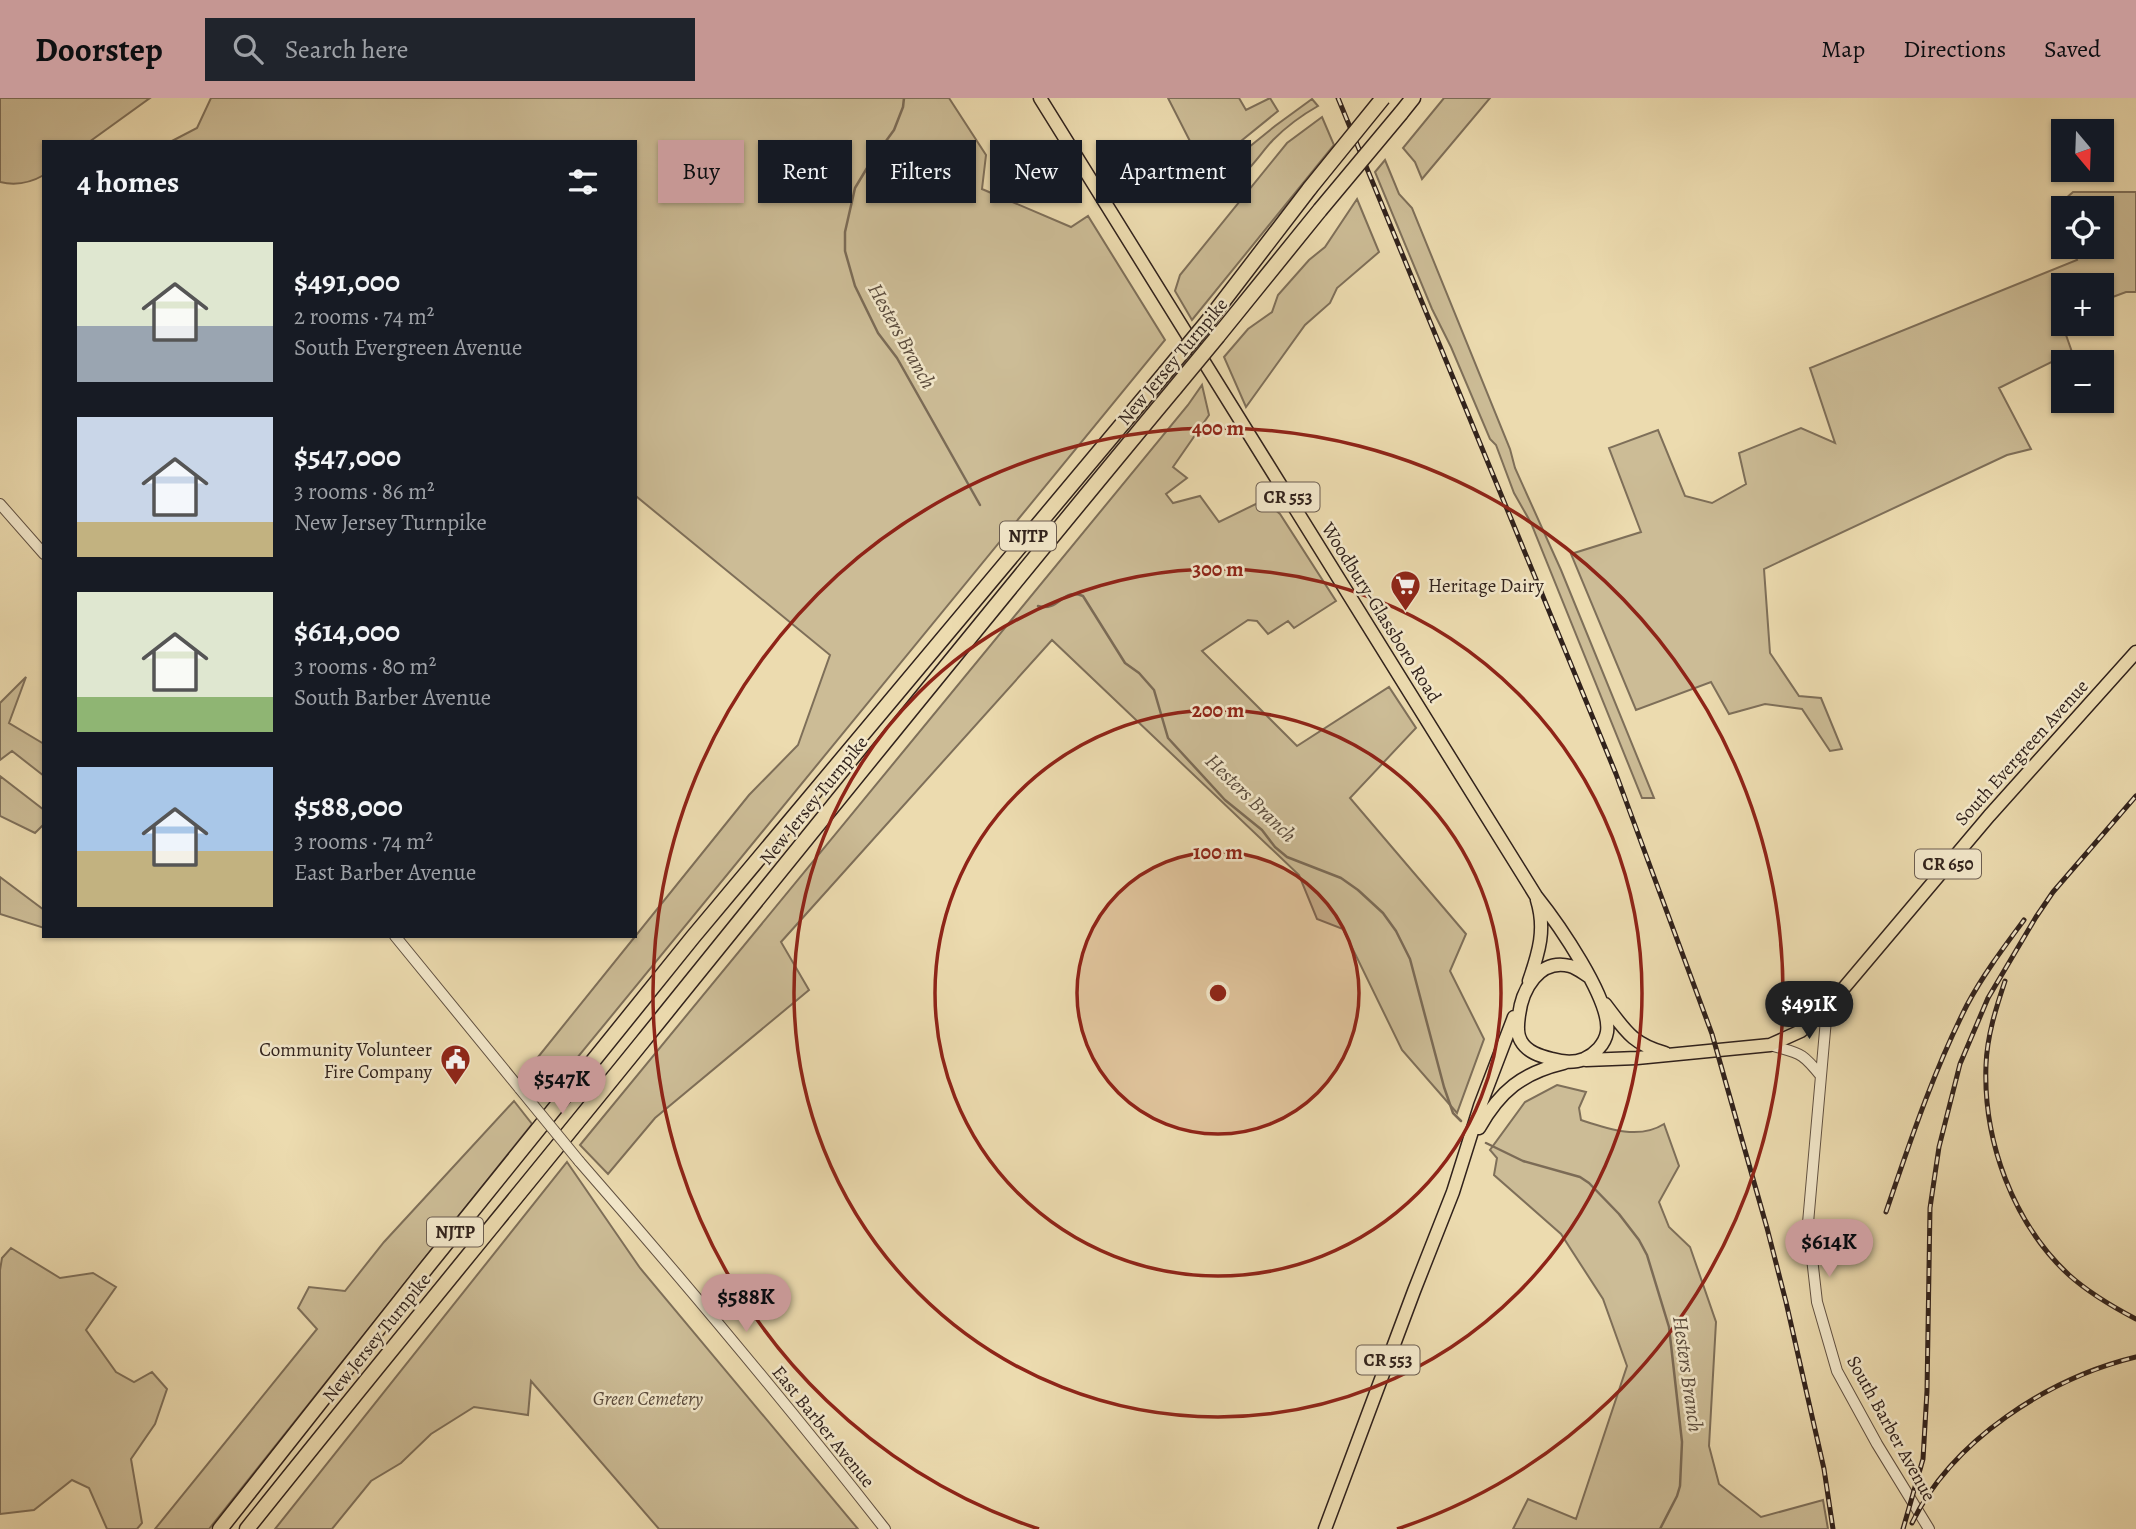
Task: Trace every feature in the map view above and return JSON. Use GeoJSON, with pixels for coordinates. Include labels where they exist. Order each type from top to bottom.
{"type":"FeatureCollection","features":[{"type":"Feature","properties":{"kind":"highway","name":"New Jersey Turnpike"},"geometry":{"type":"LineString","coordinates":[[220,1529],[693,937],[1209,321],[1310,188],[1383,98]]}},
{"type":"Feature","properties":{"kind":"highway","name":"New Jersey Turnpike"},"geometry":{"type":"LineString","coordinates":[[247,1529],[1049,540],[1413,98]]}},
{"type":"Feature","properties":{"kind":"main road","name":"Woodbury-Glassboro Road"},"geometry":{"type":"LineString","coordinates":[[1040,98],[1588,976]]}},
{"type":"Feature","properties":{"kind":"main road","name":"South Evergreen Avenue"},"geometry":{"type":"LineString","coordinates":[[1468,1147],[1485,1117],[1507,1090],[1540,1069],[1576,1061],[1770,1045],[1801,1031],[1827,1008],[1989,816],[2136,652]]}},
{"type":"Feature","properties":{"kind":"main road","name":"Woodbury-Glassboro Road"},"geometry":{"type":"LineString","coordinates":[[1526,990],[1541,946],[1540,909],[1536,896]]}},
{"type":"Feature","properties":{"kind":"main road"},"geometry":{"type":"LineString","coordinates":[[1554,966],[1573,967],[1588,976],[1606,1018],[1607,1033],[1598,1050],[1593,1055],[1576,1061],[1546,1058],[1525,1046],[1518,1036],[1521,1004],[1536,975],[1554,966]]}},
{"type":"Feature","properties":{"kind":"main road","name":"South Evergreen Avenue"},"geometry":{"type":"LineString","coordinates":[[1598,996],[1633,1039],[1672,1055]]}},
{"type":"Feature","properties":{"kind":"main road","name":"South Evergreen Avenue"},"geometry":{"type":"LineString","coordinates":[[1325,1529],[1453,1192],[1480,1106],[1521,1004]]}},
{"type":"Feature","properties":{"kind":"street"},"geometry":{"type":"LineString","coordinates":[[0,504],[42,552]]}},
{"type":"Feature","properties":{"kind":"street","name":"East Barber Avenue"},"geometry":{"type":"LineString","coordinates":[[397,938],[885,1529]]}},
{"type":"Feature","properties":{"kind":"street","name":"South Barber Avenue"},"geometry":{"type":"LineString","coordinates":[[1827,1008],[1808,1223],[1817,1302],[1837,1371],[1929,1529]]}},
{"type":"Feature","properties":{"kind":"street"},"geometry":{"type":"LineString","coordinates":[[1770,1045],[1798,1052],[1806,1057],[1821,1076]]}},
{"type":"Feature","properties":{"kind":"green space"},"geometry":{"type":"Polygon","coordinates":[[[0,98],[150,98],[92,140],[42,140],[42,176],[17,184],[0,182],[0,98]]]}},
{"type":"Feature","properties":{"kind":"green space"},"geometry":{"type":"Polygon","coordinates":[[[211,98],[949,98],[986,155],[982,189],[990,192],[990,203],[1015,203],[1071,227],[1088,216],[1165,340],[550,1091],[530,1067],[634,938],[637,938],[637,934],[749,795],[798,745],[830,655],[637,497],[637,140],[174,140],[197,128],[211,98]]]}},
{"type":"Feature","properties":{"kind":"green space"},"geometry":{"type":"Polygon","coordinates":[[[1168,98],[1239,98],[1246,110],[1270,98],[1278,111],[1242,140],[1189,140],[1168,98]]]}},
{"type":"Feature","properties":{"kind":"green space"},"geometry":{"type":"Polygon","coordinates":[[[1444,98],[1490,98],[1422,179],[1415,162],[1403,148],[1444,98]]]}},
{"type":"Feature","properties":{"kind":"green space"},"geometry":{"type":"Polygon","coordinates":[[[1312,99],[1318,106],[1283,130],[1251,165],[1251,145],[1312,99]]]}},
{"type":"Feature","properties":{"kind":"green space"},"geometry":{"type":"Polygon","coordinates":[[[1322,117],[1334,145],[1192,320],[1175,291],[1180,275],[1238,203],[1251,203],[1251,187],[1287,143],[1322,117]]]}},
{"type":"Feature","properties":{"kind":"green space"},"geometry":{"type":"Polygon","coordinates":[[[1385,160],[1399,194],[1412,208],[1510,449],[1515,468],[1561,570],[1654,798],[1642,798],[1531,523],[1514,493],[1496,445],[1490,439],[1432,309],[1375,172],[1385,160]]]}},
{"type":"Feature","properties":{"kind":"green space"},"geometry":{"type":"Polygon","coordinates":[[[2073,192],[2136,192],[2136,292],[2114,296],[2114,273],[2051,273],[2051,336],[2066,336],[2071,350],[2051,350],[2051,362],[1999,388],[2031,449],[2007,455],[1764,569],[1770,653],[1799,696],[1821,698],[1842,749],[1830,751],[1802,709],[1765,704],[1729,714],[1711,682],[1636,710],[1571,554],[1641,532],[1609,448],[1658,430],[1685,496],[1712,503],[1746,484],[1739,453],[1801,428],[1835,443],[1810,368],[2077,259],[2114,259],[2114,196],[2068,196],[2073,192]]]}},
{"type":"Feature","properties":{"kind":"green space"},"geometry":{"type":"Polygon","coordinates":[[[1357,199],[1379,252],[1337,288],[1330,303],[1305,325],[1246,407],[1224,357],[1248,329],[1272,312],[1278,295],[1309,260],[1325,247],[1357,199]]]}},
{"type":"Feature","properties":{"kind":"green space"},"geometry":{"type":"Polygon","coordinates":[[[1202,385],[1209,415],[1173,467],[1187,478],[1166,494],[1173,503],[1200,496],[1219,522],[1264,500],[1280,514],[1336,601],[1294,628],[1288,621],[1268,634],[1257,621],[1248,620],[1202,651],[1297,746],[1389,687],[1416,728],[1350,798],[1466,934],[1450,971],[1484,1039],[1457,1113],[1402,1050],[1343,929],[1317,919],[1299,875],[1052,640],[781,942],[809,990],[655,1118],[608,1174],[580,1145],[1202,385]]]}},
{"type":"Feature","properties":{"kind":"green space"},"geometry":{"type":"Polygon","coordinates":[[[26,677],[9,723],[42,743],[42,774],[12,751],[0,760],[0,703],[26,677]]]}},
{"type":"Feature","properties":{"kind":"green space"},"geometry":{"type":"Polygon","coordinates":[[[0,776],[42,808],[42,826],[35,833],[0,816],[0,776]]]}},
{"type":"Feature","properties":{"kind":"green space"},"geometry":{"type":"Polygon","coordinates":[[[0,877],[42,908],[42,927],[0,914],[0,877]]]}},
{"type":"Feature","properties":{"kind":"green space"},"geometry":{"type":"Polygon","coordinates":[[[1557,1085],[1586,1092],[1579,1108],[1581,1120],[1634,1132],[1654,1129],[1664,1124],[1679,1166],[1659,1202],[1669,1227],[1690,1247],[1716,1322],[1709,1446],[1719,1484],[1761,1517],[1823,1500],[1828,1529],[1513,1529],[1528,1499],[1576,1519],[1627,1366],[1603,1299],[1561,1234],[1494,1175],[1497,1158],[1490,1150],[1525,1102],[1557,1085]]]}},
{"type":"Feature","properties":{"kind":"green space"},"geometry":{"type":"Polygon","coordinates":[[[514,1101],[532,1124],[209,1529],[155,1529],[317,1329],[298,1308],[309,1287],[345,1291],[384,1242],[514,1101]]]}},
{"type":"Feature","properties":{"kind":"green space","name":"Green Cemetery"},"geometry":{"type":"Polygon","coordinates":[[[567,1162],[640,1268],[858,1529],[659,1529],[531,1381],[528,1415],[474,1407],[431,1434],[401,1463],[371,1481],[332,1529],[275,1529],[567,1162]]]}},
{"type":"Feature","properties":{"kind":"green space"},"geometry":{"type":"Polygon","coordinates":[[[11,1248],[60,1278],[93,1273],[116,1287],[86,1330],[116,1372],[134,1382],[152,1372],[167,1389],[155,1424],[131,1459],[142,1523],[137,1529],[107,1529],[89,1488],[72,1480],[34,1510],[0,1514],[0,1270],[2,1258],[11,1248]]]}},
{"type":"Feature","properties":{"kind":"waterway","name":"Hesters Branch"},"geometry":{"type":"LineString","coordinates":[[904,98],[894,130],[855,188],[845,232],[845,251],[855,286],[878,333],[897,358],[980,505]]}},
{"type":"Feature","properties":{"kind":"waterway","name":"Hesters Branch"},"geometry":{"type":"LineString","coordinates":[[1038,606],[1051,606],[1070,595],[1083,596],[1125,663],[1139,673],[1154,690],[1168,738],[1225,800],[1262,830],[1287,857],[1341,878],[1383,913],[1410,959],[1444,1087],[1453,1113],[1461,1121]]}},
{"type":"Feature","properties":{"kind":"waterway","name":"Hesters Branch"},"geometry":{"type":"LineString","coordinates":[[1486,1143],[1523,1161],[1580,1177],[1589,1183],[1619,1214],[1647,1255],[1669,1327],[1682,1442],[1680,1486],[1660,1529]]}},
{"type":"Feature","properties":{"kind":"railway"},"geometry":{"type":"LineString","coordinates":[[1338,98],[1616,774],[1712,1034],[1786,1302],[1824,1469],[1833,1529]]}},
{"type":"Feature","properties":{"kind":"railway"},"geometry":{"type":"LineString","coordinates":[[1903,1529],[1923,1459],[1927,1391],[1930,1208],[1939,1147],[1960,1064],[1988,998],[2036,917],[2053,892],[2136,796]]}},
{"type":"Feature","properties":{"kind":"railway"},"geometry":{"type":"LineString","coordinates":[[1886,1212],[1923,1107],[1955,1030],[1980,983],[2024,920]]}},
{"type":"Feature","properties":{"kind":"railway"},"geometry":{"type":"LineString","coordinates":[[2005,981],[1990,1033],[1986,1065],[1990,1123],[2005,1179],[2017,1206],[2049,1254],[2084,1287],[2136,1319]]}},
{"type":"Feature","properties":{"kind":"railway"},"geometry":{"type":"LineString","coordinates":[[1912,1523],[1930,1493],[1952,1465],[2006,1417],[2070,1380],[2136,1357]]}},
{"type":"Feature","properties":{"kind":"place","name":"Heritage Dairy"},"geometry":{"type":"Point","coordinates":[1405,612]}},
{"type":"Feature","properties":{"kind":"place","name":"Community Volunteer Fire Company"},"geometry":{"type":"Point","coordinates":[455,1087]}}]}
